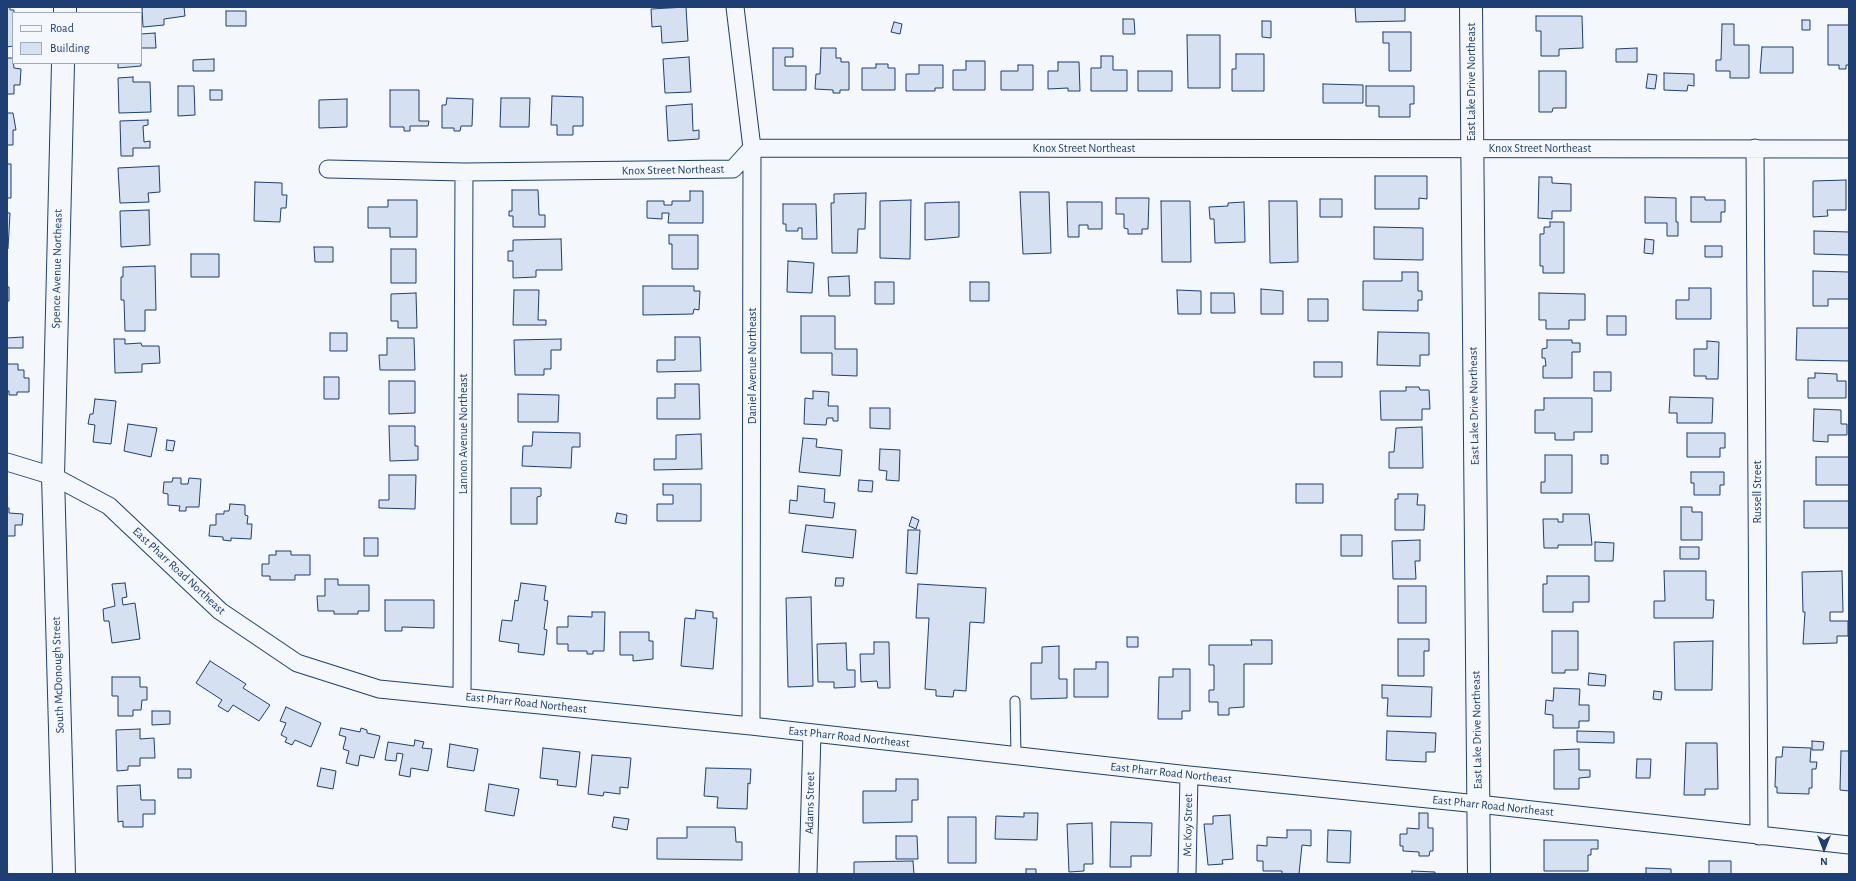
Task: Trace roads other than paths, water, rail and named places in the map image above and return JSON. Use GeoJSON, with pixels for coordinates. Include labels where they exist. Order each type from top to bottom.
{"type":"FeatureCollection","features":[{"type":"Feature","properties":{"kind":"street","name":"Daniel Avenue Northeast"},"geometry":{"type":"LineString","coordinates":[[735,7],[752,148],[751,726]]}},
{"type":"Feature","properties":{"kind":"street","name":"East Lake Drive Northeast"},"geometry":{"type":"LineString","coordinates":[[1471,7],[1479,874]]}},
{"type":"Feature","properties":{"kind":"street","name":"Spence Avenue Northeast"},"geometry":{"type":"LineString","coordinates":[[53,476],[63,64]]}},
{"type":"Feature","properties":{"kind":"street","name":"Knox Street Northeast"},"geometry":{"type":"LineString","coordinates":[[328,169],[464,172],[733,169],[752,148],[1849,149]]}},
{"type":"Feature","properties":{"kind":"street","name":"Russell Street"},"geometry":{"type":"LineString","coordinates":[[1754,148],[1759,836]]}},
{"type":"Feature","properties":{"kind":"street","name":"Lannon Avenue Northeast"},"geometry":{"type":"LineString","coordinates":[[462,696],[464,172]]}},
{"type":"Feature","properties":{"kind":"street","name":"East Pharr Road Northeast"},"geometry":{"type":"LineString","coordinates":[[7,462],[53,476],[110,506],[220,611],[297,663],[379,688],[751,726],[1189,775],[1478,804],[1849,845]]}},
{"type":"Feature","properties":{"kind":"street","name":"South McDonough Street"},"geometry":{"type":"LineString","coordinates":[[53,476],[64,874]]}},
{"type":"Feature","properties":{"kind":"street","name":"Adams Street"},"geometry":{"type":"LineString","coordinates":[[808,874],[812,733]]}},
{"type":"Feature","properties":{"kind":"street","name":"Mc Koy Street"},"geometry":{"type":"LineString","coordinates":[[1187,874],[1189,775]]}},
{"type":"Feature","properties":{"kind":"lane"},"geometry":{"type":"LineString","coordinates":[[1015,701],[1016,756]]}}]}
